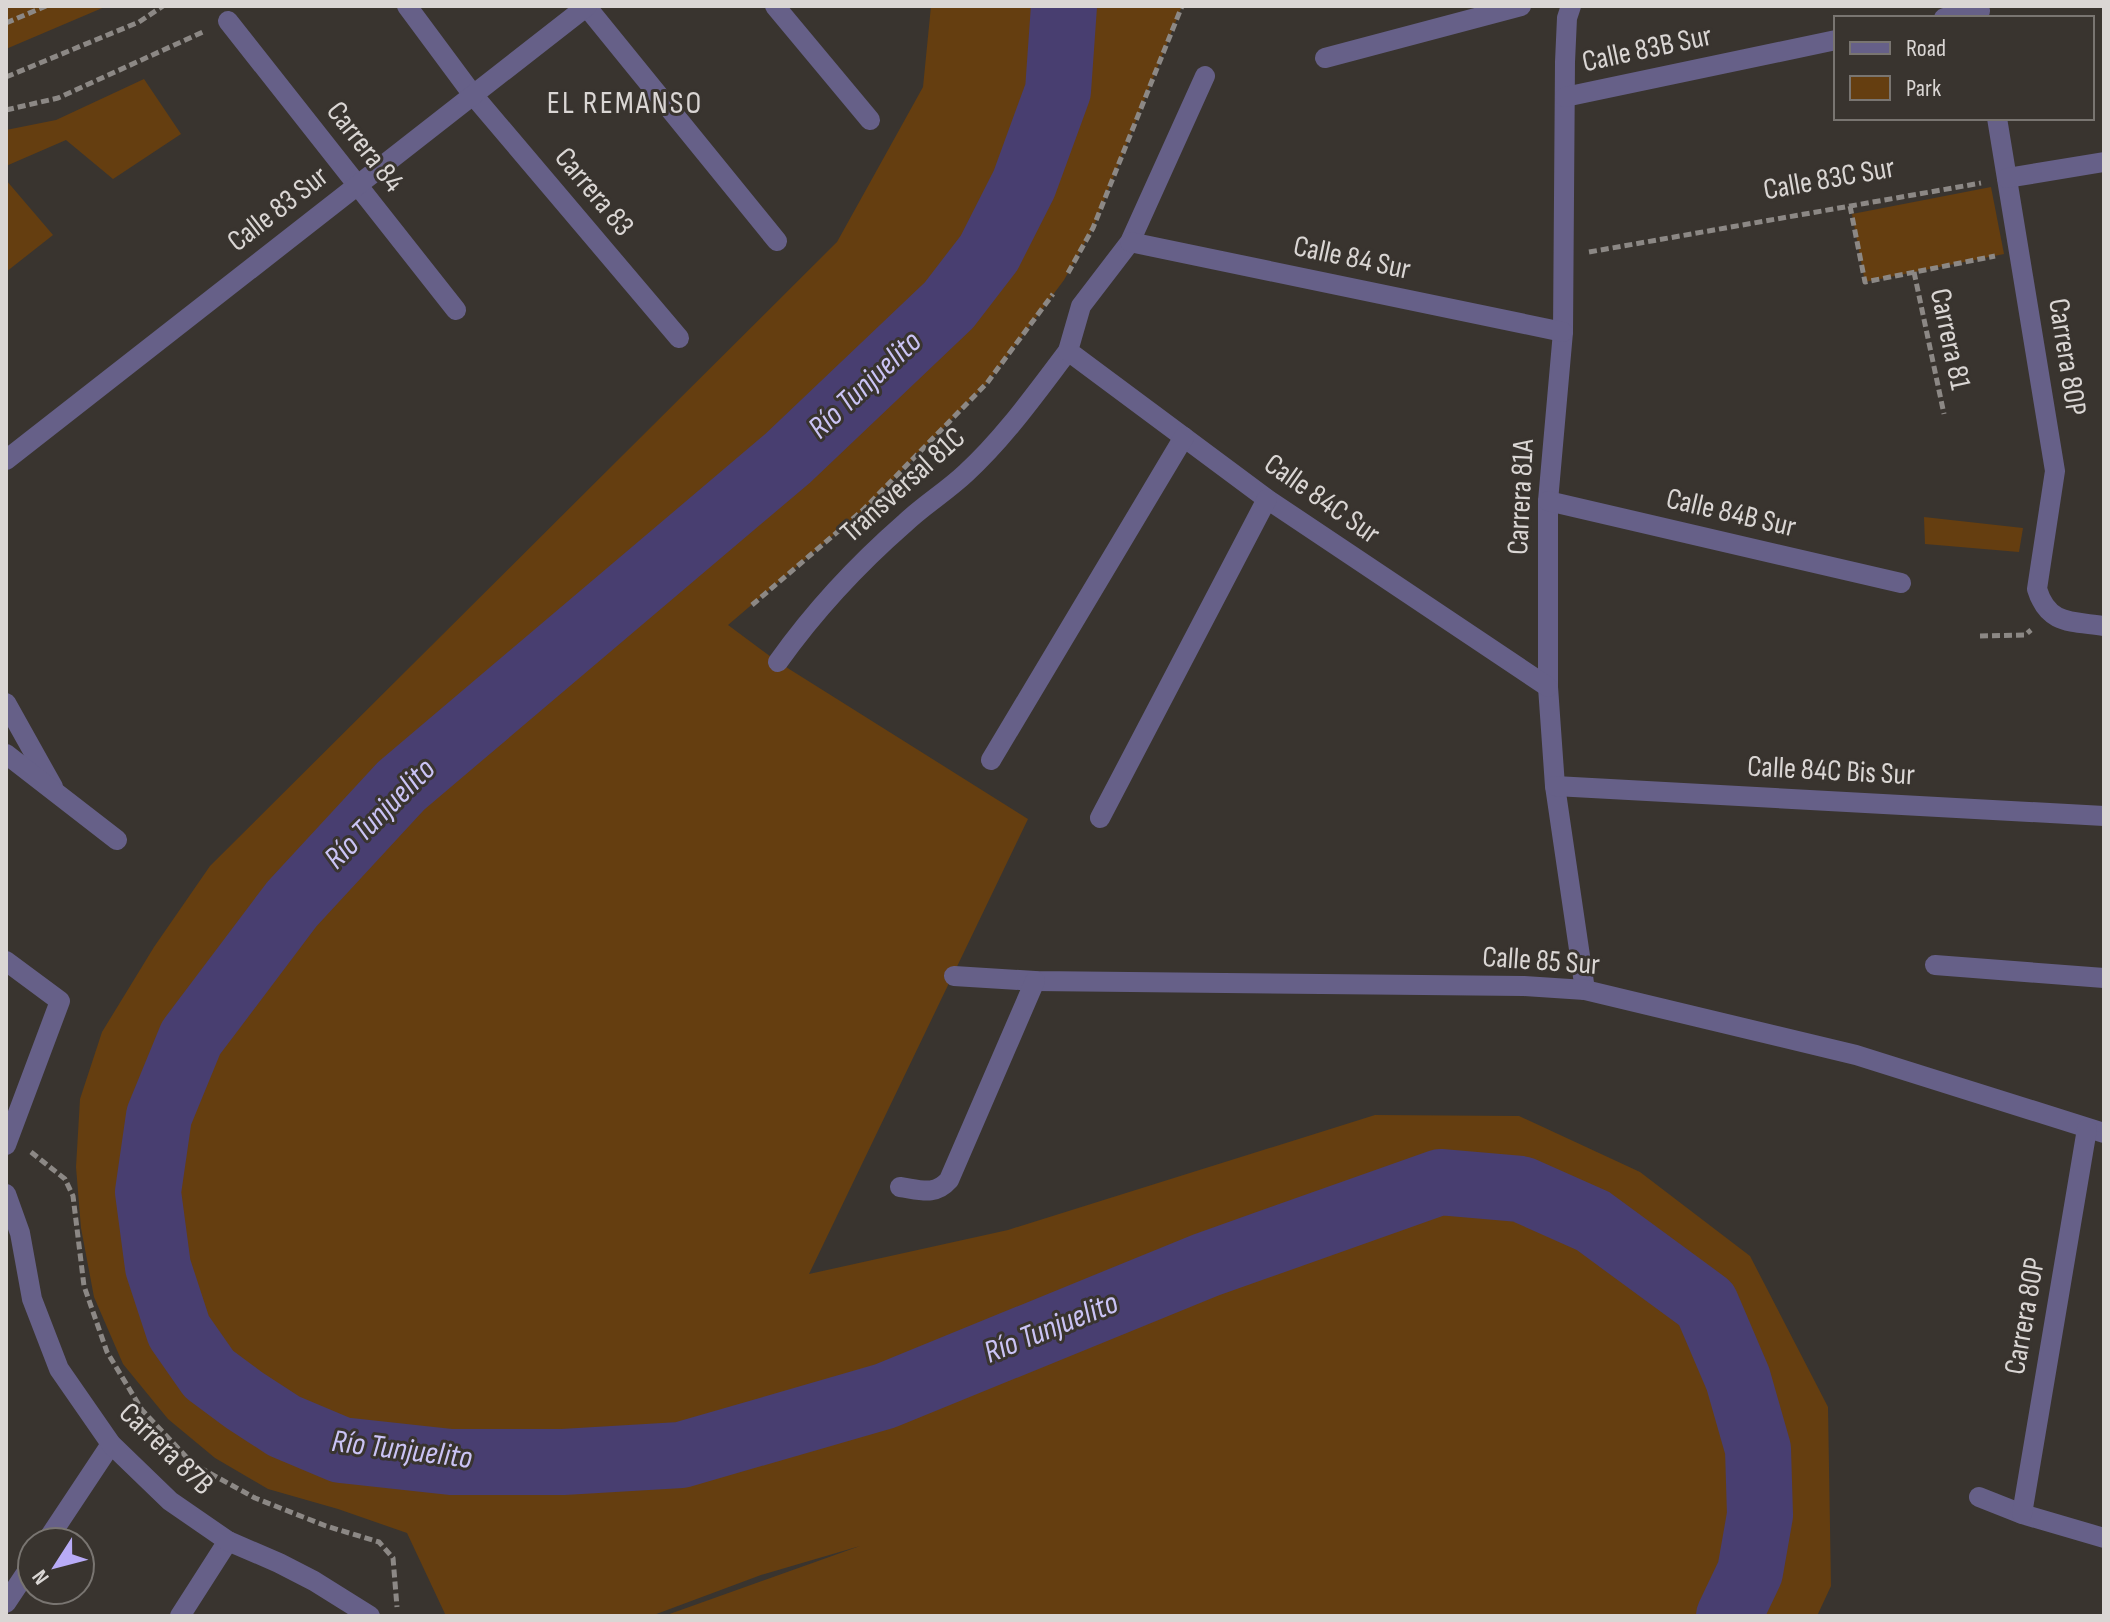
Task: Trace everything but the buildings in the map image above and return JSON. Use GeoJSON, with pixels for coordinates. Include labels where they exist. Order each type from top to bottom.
{"type":"FeatureCollection","features":[{"type":"Feature","properties":{"kind":"street","name":"Carrera 83"},"geometry":{"type":"LineString","coordinates":[[407,6],[473,95],[679,338]]}},
{"type":"Feature","properties":{"kind":"street","name":"Calle 83 Sur"},"geometry":{"type":"LineString","coordinates":[[6,460],[587,6]]}},
{"type":"Feature","properties":{"kind":"street"},"geometry":{"type":"LineString","coordinates":[[587,6],[777,241]]}},
{"type":"Feature","properties":{"kind":"street"},"geometry":{"type":"LineString","coordinates":[[775,6],[870,120]]}},
{"type":"Feature","properties":{"kind":"street"},"geometry":{"type":"LineString","coordinates":[[1325,58],[1521,6]]}},
{"type":"Feature","properties":{"kind":"street","name":"Carrera 81A"},"geometry":{"type":"LineString","coordinates":[[1571,6],[1567,18],[1565,97],[1563,332],[1548,501],[1548,687],[1555,786],[1585,990]]}},
{"type":"Feature","properties":{"kind":"street"},"geometry":{"type":"LineString","coordinates":[[1956,16],[1980,12]]}},
{"type":"Feature","properties":{"kind":"street","name":"Carrera 84"},"geometry":{"type":"LineString","coordinates":[[228,21],[456,310]]}},
{"type":"Feature","properties":{"kind":"street","name":"Calle 83B Sur"},"geometry":{"type":"LineString","coordinates":[[1565,97],[1834,40]]}},
{"type":"Feature","properties":{"kind":"street"},"geometry":{"type":"LineString","coordinates":[[1068,351],[1081,306],[1130,242],[1205,76]]}},
{"type":"Feature","properties":{"kind":"street","name":"Carrera 80P"},"geometry":{"type":"LineString","coordinates":[[1997,120],[2055,471],[2037,589],[2046,610]]}},
{"type":"Feature","properties":{"kind":"street"},"geometry":{"type":"LineString","coordinates":[[2007,178],[2104,162]]}},
{"type":"Feature","properties":{"kind":"street","name":"Calle 84 Sur"},"geometry":{"type":"LineString","coordinates":[[1130,242],[1563,332]]}},
{"type":"Feature","properties":{"kind":"street","name":"Calle 84C Sur"},"geometry":{"type":"LineString","coordinates":[[1068,351],[1267,499],[1548,687]]}},
{"type":"Feature","properties":{"kind":"street","name":"Transversal 81C"},"geometry":{"type":"LineString","coordinates":[[778,662],[808,620],[861,562],[907,520],[966,474],[1012,423],[1068,351]]}},
{"type":"Feature","properties":{"kind":"street"},"geometry":{"type":"LineString","coordinates":[[991,760],[1184,437]]}},
{"type":"Feature","properties":{"kind":"street"},"geometry":{"type":"LineString","coordinates":[[1100,818],[1267,499]]}},
{"type":"Feature","properties":{"kind":"street","name":"Calle 84B Sur"},"geometry":{"type":"LineString","coordinates":[[1548,501],[1901,583]]}},
{"type":"Feature","properties":{"kind":"street"},"geometry":{"type":"LineString","coordinates":[[2046,610],[2060,620],[2104,626]]}},
{"type":"Feature","properties":{"kind":"street"},"geometry":{"type":"LineString","coordinates":[[6,703],[57,794]]}},
{"type":"Feature","properties":{"kind":"street"},"geometry":{"type":"LineString","coordinates":[[6,754],[117,840]]}},
{"type":"Feature","properties":{"kind":"street","name":"Calle 84C Bis Sur"},"geometry":{"type":"LineString","coordinates":[[1555,786],[2104,816]]}},
{"type":"Feature","properties":{"kind":"street"},"geometry":{"type":"LineString","coordinates":[[6,961],[60,1001],[8,1142]]}},
{"type":"Feature","properties":{"kind":"street"},"geometry":{"type":"LineString","coordinates":[[1935,965],[2104,978]]}},
{"type":"Feature","properties":{"kind":"street","name":"Calle 85 Sur"},"geometry":{"type":"LineString","coordinates":[[954,976],[1035,981],[1524,986],[1585,990],[1856,1055],[2096,1131]]}},
{"type":"Feature","properties":{"kind":"street"},"geometry":{"type":"LineString","coordinates":[[900,1187],[932,1192],[941,1189],[949,1180],[1035,981]]}},
{"type":"Feature","properties":{"kind":"street","name":"Carrera 80P"},"geometry":{"type":"LineString","coordinates":[[2022,1514],[2096,1131]]}},
{"type":"Feature","properties":{"kind":"street","name":"Carrera 87B"},"geometry":{"type":"LineString","coordinates":[[6,1194],[20,1233],[32,1299],[59,1369],[111,1444],[170,1501],[228,1541],[314,1581],[370,1616]]}},
{"type":"Feature","properties":{"kind":"street"},"geometry":{"type":"LineString","coordinates":[[57,1526],[111,1444]]}},
{"type":"Feature","properties":{"kind":"street"},"geometry":{"type":"LineString","coordinates":[[1979,1497],[2022,1514],[2104,1538]]}},
{"type":"Feature","properties":{"kind":"street"},"geometry":{"type":"LineString","coordinates":[[180,1616],[228,1541]]}},
{"type":"Feature","properties":{"kind":"path"},"geometry":{"type":"LineString","coordinates":[[6,23],[46,6]]}},
{"type":"Feature","properties":{"kind":"path"},"geometry":{"type":"LineString","coordinates":[[6,77],[139,22],[163,6]]}},
{"type":"Feature","properties":{"kind":"path"},"geometry":{"type":"LineString","coordinates":[[1064,280],[1093,228],[1182,6]]}},
{"type":"Feature","properties":{"kind":"path"},"geometry":{"type":"LineString","coordinates":[[6,110],[58,98],[228,21]]}},
{"type":"Feature","properties":{"kind":"path","name":"Calle 83C Sur"},"geometry":{"type":"LineString","coordinates":[[1564,256],[2007,178]]}},
{"type":"Feature","properties":{"kind":"path"},"geometry":{"type":"LineString","coordinates":[[1850,206],[1865,282],[2019,251]]}},
{"type":"Feature","properties":{"kind":"path","name":"Carrera 81"},"geometry":{"type":"LineString","coordinates":[[1914,272],[1944,414]]}},
{"type":"Feature","properties":{"kind":"path"},"geometry":{"type":"LineString","coordinates":[[752,605],[863,510],[987,383],[1055,291]]}},
{"type":"Feature","properties":{"kind":"path"},"geometry":{"type":"LineString","coordinates":[[1980,636],[2025,635],[2046,610]]}},
{"type":"Feature","properties":{"kind":"path"},"geometry":{"type":"LineString","coordinates":[[8,1142],[52,1166],[65,1179],[73,1196],[84,1286],[107,1352],[142,1410],[193,1464],[255,1498],[326,1526],[379,1542],[393,1558],[398,1616]]}},
{"type":"Feature","properties":{"kind":"green space"},"geometry":{"type":"Polygon","coordinates":[[[6,6],[107,6],[6,49],[6,6]]]}},
{"type":"Feature","properties":{"kind":"green space"},"geometry":{"type":"Polygon","coordinates":[[[931,6],[1182,6],[1093,228],[1064,280],[987,383],[863,510],[728,625],[778,662],[1028,819],[809,1274],[1008,1230],[1375,1115],[1519,1116],[1640,1172],[1750,1256],[1828,1407],[1831,1586],[1817,1616],[664,1616],[860,1546],[761,1575],[651,1616],[446,1616],[407,1533],[268,1489],[215,1458],[168,1419],[123,1364],[94,1297],[81,1228],[76,1167],[80,1099],[102,1032],[154,947],[210,866],[837,242],[923,87],[931,6]]]}},
{"type":"Feature","properties":{"kind":"green space"},"geometry":{"type":"Polygon","coordinates":[[[144,79],[181,134],[113,179],[66,140],[6,166],[6,130],[56,120],[144,79]]]}},
{"type":"Feature","properties":{"kind":"green space"},"geometry":{"type":"Polygon","coordinates":[[[6,180],[53,235],[6,272],[6,180]]]}},
{"type":"Feature","properties":{"kind":"green space"},"geometry":{"type":"Polygon","coordinates":[[[1991,187],[2004,254],[1865,282],[1852,214],[1991,187]]]}},
{"type":"Feature","properties":{"kind":"green space"},"geometry":{"type":"Polygon","coordinates":[[[1924,517],[2023,528],[2019,552],[1925,544],[1924,517]]]}},
{"type":"Feature","properties":{"kind":"waterway","name":"Río Tunjuelito"},"geometry":{"type":"LineString","coordinates":[[1064,6],[1058,91],[1024,184],[989,253],[949,305],[788,458],[401,786],[292,904],[191,1038],[159,1116],[148,1192],[158,1267],[179,1331],[209,1374],[244,1400],[284,1426],[341,1450],[451,1462],[563,1462],[681,1455],[885,1396],[1206,1265],[1440,1182],[1521,1189],[1593,1221],[1706,1304],[1738,1379],[1758,1449],[1760,1515],[1750,1572],[1729,1616]]}},
{"type":"Feature","properties":{"kind":"district","name":"EL REMANSO"},"geometry":{"type":"Point","coordinates":[625,103]}}]}
